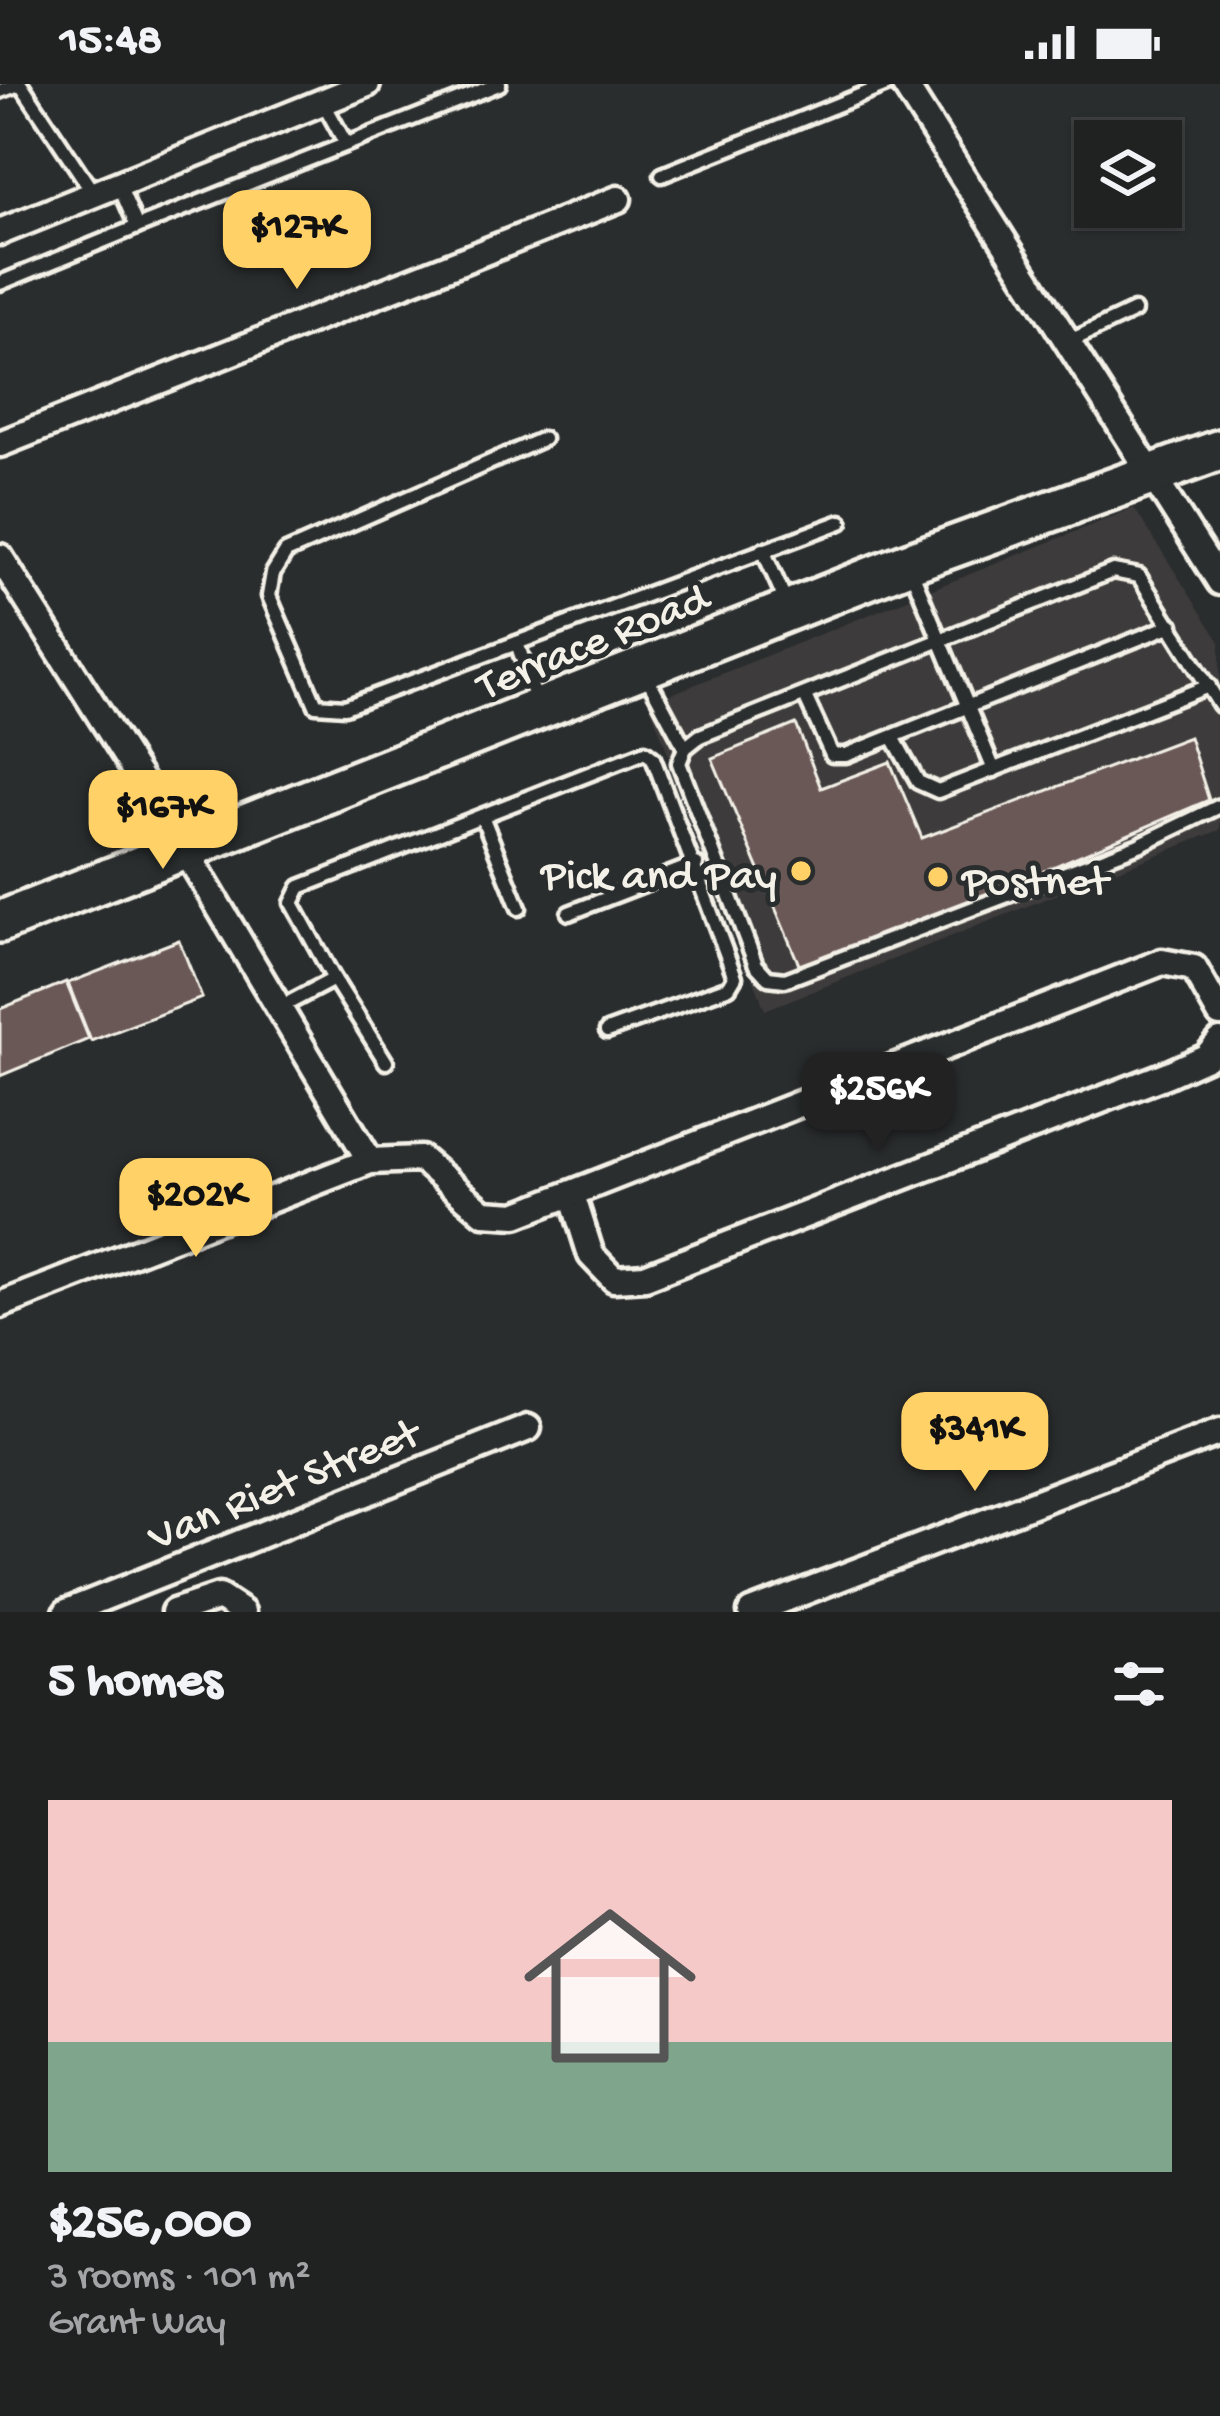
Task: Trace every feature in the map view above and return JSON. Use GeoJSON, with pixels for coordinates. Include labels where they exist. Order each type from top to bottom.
{"type":"FeatureCollection","features":[{"type":"Feature","properties":{"kind":"main road","name":"Terrace Road"},"geometry":{"type":"LineString","coordinates":[[0,922],[908,563],[1220,450]]}},
{"type":"Feature","properties":{"kind":"street"},"geometry":{"type":"LineString","coordinates":[[0,232],[368,84]]}},
{"type":"Feature","properties":{"kind":"street"},"geometry":{"type":"LineString","coordinates":[[904,84],[1220,582]]}},
{"type":"Feature","properties":{"kind":"street"},"geometry":{"type":"LineString","coordinates":[[0,444],[618,199]]}},
{"type":"Feature","properties":{"kind":"street"},"geometry":{"type":"LineString","coordinates":[[0,557],[185,850],[370,1161]]}},
{"type":"Feature","properties":{"kind":"street"},"geometry":{"type":"LineString","coordinates":[[0,1305],[370,1161],[410,1157],[431,1163],[472,1204],[501,1217],[572,1195],[1143,967],[1175,960],[1194,968],[1220,1014]]}},
{"type":"Feature","properties":{"kind":"street"},"geometry":{"type":"LineString","coordinates":[[572,1195],[598,1266],[614,1280],[645,1276],[1168,1074],[1207,1057],[1220,1041]]}},
{"type":"Feature","properties":{"kind":"street","name":"Van Riet Street"},"geometry":{"type":"LineString","coordinates":[[67,1612],[528,1428]]}},
{"type":"Feature","properties":{"kind":"street"},"geometry":{"type":"LineString","coordinates":[[751,1612],[1220,1432]]}},
{"type":"Feature","properties":{"kind":"street"},"geometry":{"type":"LineString","coordinates":[[174,1612],[219,1597],[242,1612]]}},
{"type":"Feature","properties":{"kind":"lane"},"geometry":{"type":"LineString","coordinates":[[0,92],[20,84],[94,194]]}},
{"type":"Feature","properties":{"kind":"lane"},"geometry":{"type":"LineString","coordinates":[[0,283],[499,84]]}},
{"type":"Feature","properties":{"kind":"lane"},"geometry":{"type":"LineString","coordinates":[[662,175],[889,84]]}},
{"type":"Feature","properties":{"kind":"lane"},"geometry":{"type":"LineString","coordinates":[[323,102],[346,144]]}},
{"type":"Feature","properties":{"kind":"lane"},"geometry":{"type":"LineString","coordinates":[[118,184],[136,227]]}},
{"type":"Feature","properties":{"kind":"lane"},"geometry":{"type":"LineString","coordinates":[[1068,342],[1134,311]]}},
{"type":"Feature","properties":{"kind":"lane"},"geometry":{"type":"LineString","coordinates":[[543,439],[286,552],[273,573],[269,596],[316,704],[345,707],[842,522]]}},
{"type":"Feature","properties":{"kind":"lane"},"geometry":{"type":"LineString","coordinates":[[763,550],[790,611]]}},
{"type":"Feature","properties":{"kind":"lane"},"geometry":{"type":"LineString","coordinates":[[908,563],[994,770]]}},
{"type":"Feature","properties":{"kind":"lane"},"geometry":{"type":"LineString","coordinates":[[1220,705],[1139,576],[1124,571],[700,736],[686,748],[679,763],[756,965],[768,978],[806,976],[1139,845],[1220,806]]}},
{"type":"Feature","properties":{"kind":"lane"},"geometry":{"type":"LineString","coordinates":[[806,696],[832,755],[894,739],[1172,625]]}},
{"type":"Feature","properties":{"kind":"lane"},"geometry":{"type":"LineString","coordinates":[[517,643],[539,710]]}},
{"type":"Feature","properties":{"kind":"lane"},"geometry":{"type":"LineString","coordinates":[[643,669],[686,748]]}},
{"type":"Feature","properties":{"kind":"lane"},"geometry":{"type":"LineString","coordinates":[[894,739],[914,776],[933,791],[1209,686]]}},
{"type":"Feature","properties":{"kind":"lane"},"geometry":{"type":"LineString","coordinates":[[386,1062],[298,917],[294,893],[645,752],[653,758],[696,864],[735,971],[734,984],[607,1031]]}},
{"type":"Feature","properties":{"kind":"lane"},"geometry":{"type":"LineString","coordinates":[[482,817],[519,908]]}},
{"type":"Feature","properties":{"kind":"lane"},"geometry":{"type":"LineString","coordinates":[[569,913],[696,864]]}},
{"type":"Feature","properties":{"kind":"lane"},"geometry":{"type":"LineString","coordinates":[[279,1008],[334,979]]}},
{"type":"Feature","properties":{"kind":"shaded area"},"geometry":{"type":"Polygon","coordinates":[[[1134,508],[1220,642],[1220,830],[765,1010],[649,703],[1134,508]]]}},
{"type":"Feature","properties":{"kind":"building"},"geometry":{"type":"Polygon","coordinates":[[[796,724],[821,788],[890,762],[922,838],[1189,737],[1209,800],[803,974],[712,758],[796,724]]]}},
{"type":"Feature","properties":{"kind":"building"},"geometry":{"type":"Polygon","coordinates":[[[179,940],[202,998],[91,1041],[68,983],[179,940]]]}},
{"type":"Feature","properties":{"kind":"building"},"geometry":{"type":"Polygon","coordinates":[[[66,982],[89,1039],[0,1076],[0,1009],[66,982]]]}},
{"type":"Feature","properties":{"kind":"place","name":"Pick and Pay"},"geometry":{"type":"Point","coordinates":[801,871]}},
{"type":"Feature","properties":{"kind":"place","name":"Postnet"},"geometry":{"type":"Point","coordinates":[938,877]}}]}
